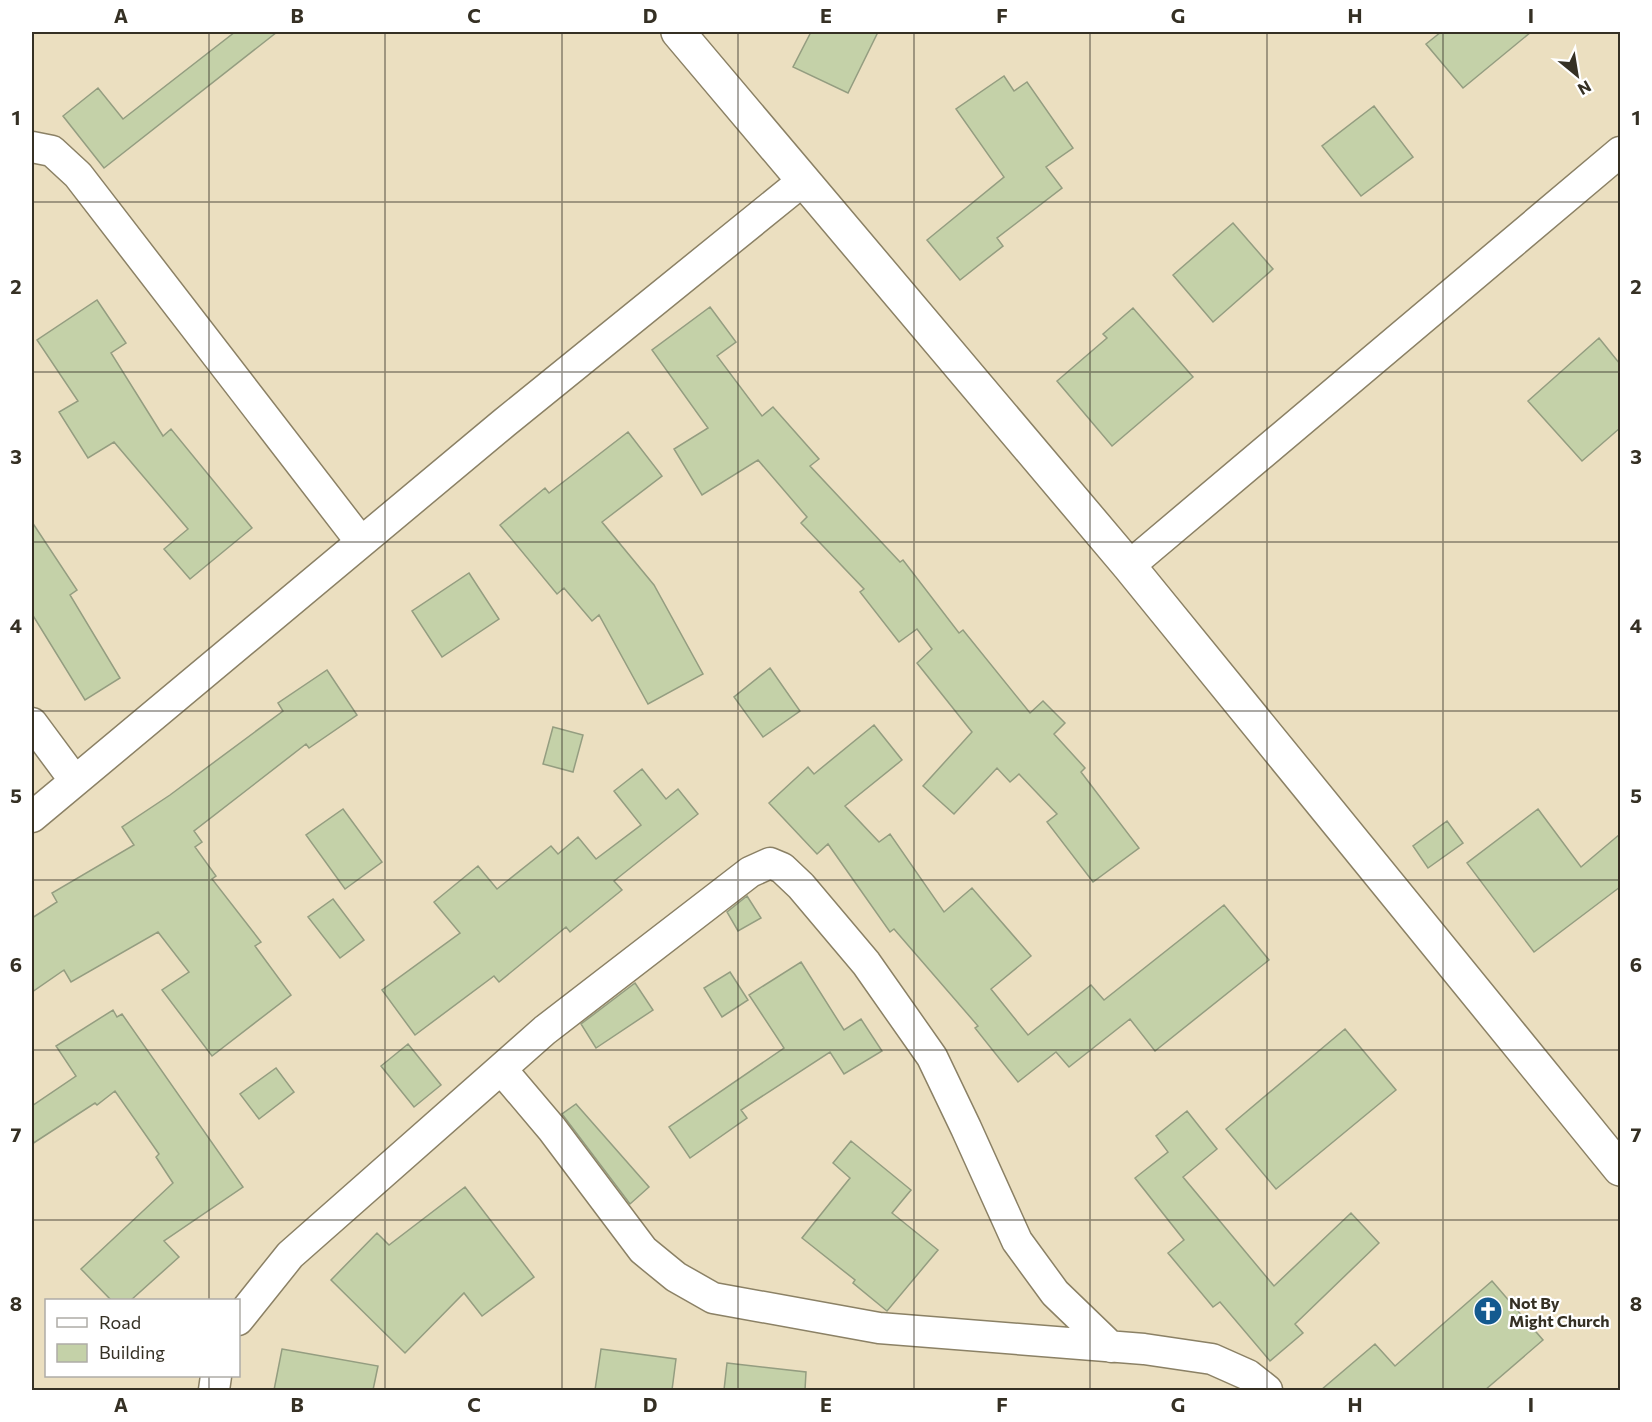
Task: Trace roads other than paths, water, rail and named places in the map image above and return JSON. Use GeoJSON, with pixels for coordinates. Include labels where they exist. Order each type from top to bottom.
{"type":"FeatureCollection","features":[{"type":"Feature","properties":{"kind":"main road"},"geometry":{"type":"LineString","coordinates":[[678,32],[1129,566],[1620,1169]]}},
{"type":"Feature","properties":{"kind":"street"},"geometry":{"type":"LineString","coordinates":[[32,147],[52,151],[78,175],[361,542]]}},
{"type":"Feature","properties":{"kind":"street"},"geometry":{"type":"LineString","coordinates":[[1129,566],[1620,152]]}},
{"type":"Feature","properties":{"kind":"street"},"geometry":{"type":"LineString","coordinates":[[32,817],[361,542],[804,180]]}},
{"type":"Feature","properties":{"kind":"street"},"geometry":{"type":"LineString","coordinates":[[32,723],[75,781]]}},
{"type":"Feature","properties":{"kind":"street"},"geometry":{"type":"LineString","coordinates":[[240,1318],[290,1255],[545,1030],[750,872],[770,863],[782,868],[801,886],[866,963],[932,1058],[1017,1241],[1055,1293],[1111,1347]]}},
{"type":"Feature","properties":{"kind":"street"},"geometry":{"type":"LineString","coordinates":[[502,1070],[552,1129],[643,1250],[676,1277],[713,1298],[879,1328],[1144,1349],[1212,1359],[1248,1375],[1267,1390]]}},
{"type":"Feature","properties":{"kind":"place","name":"Not By Might Church"},"geometry":{"type":"Point","coordinates":[1488,1311]}}]}
